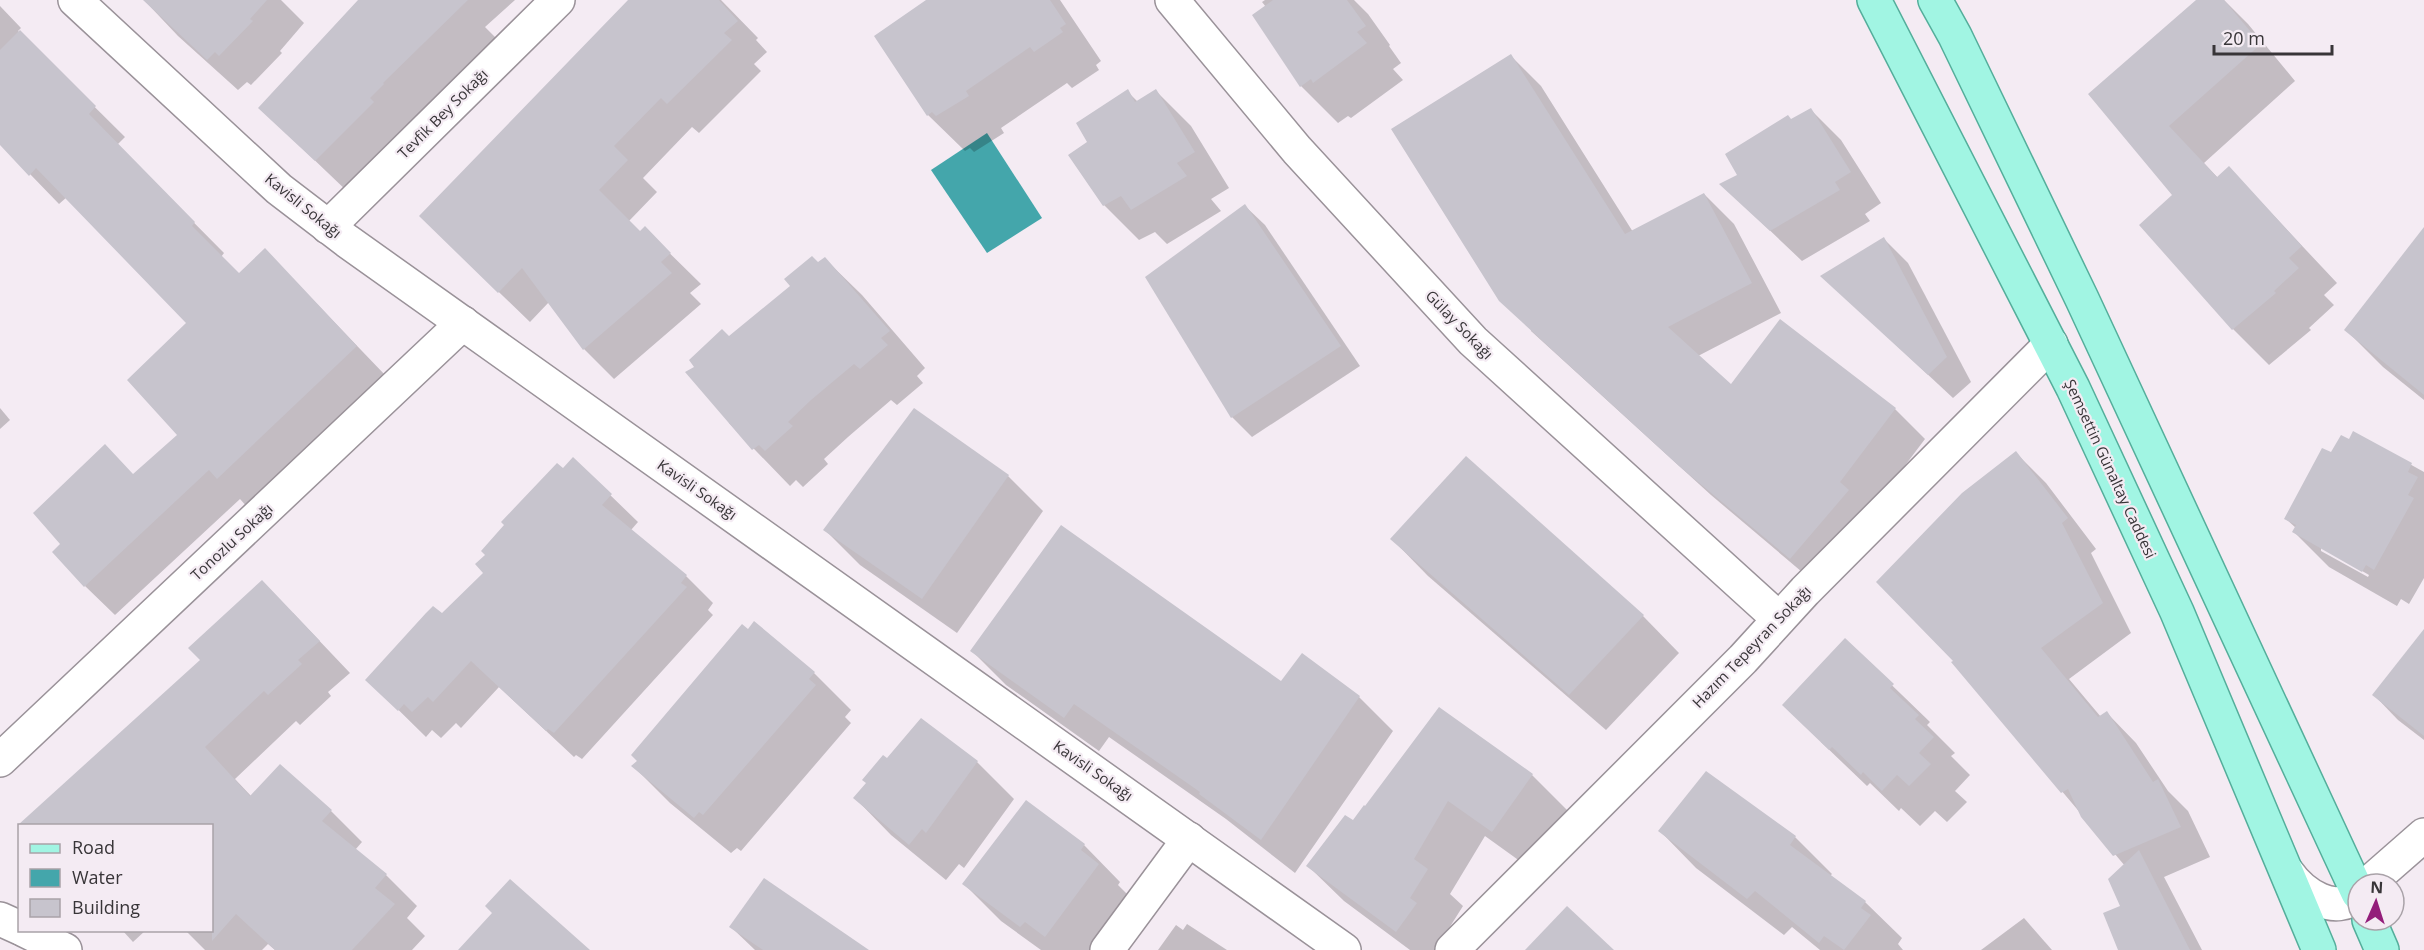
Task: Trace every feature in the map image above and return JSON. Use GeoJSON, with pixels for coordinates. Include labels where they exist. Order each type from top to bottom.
{"type":"FeatureCollection","features":[{"type":"Feature","properties":{"kind":"main road","name":"Şemsettin Günaltay Caddesi"},"geometry":{"type":"LineString","coordinates":[[1874,0],[2051,344],[2177,612],[2319,950]]}},
{"type":"Feature","properties":{"kind":"main road"},"geometry":{"type":"LineString","coordinates":[[1935,0],[1955,36],[2087,309],[2348,872]]}},
{"type":"Feature","properties":{"kind":"main road"},"geometry":{"type":"LineString","coordinates":[[2374,932],[2382,950]]}},
{"type":"Feature","properties":{"kind":"street","name":"Kavisli Sokağı"},"geometry":{"type":"LineString","coordinates":[[75,0],[279,189],[328,227],[1344,950]]}},
{"type":"Feature","properties":{"kind":"street","name":"Tevfik Bey Sokağı"},"geometry":{"type":"LineString","coordinates":[[328,227],[558,0]]}},
{"type":"Feature","properties":{"kind":"street","name":"Gülay Sokağı"},"geometry":{"type":"LineString","coordinates":[[1172,0],[1296,150],[1473,340],[1779,619]]}},
{"type":"Feature","properties":{"kind":"street","name":"Tonozlu Sokağı"},"geometry":{"type":"LineString","coordinates":[[0,760],[463,323]]}},
{"type":"Feature","properties":{"kind":"street","name":"Hazım Tepeyran Sokağı"},"geometry":{"type":"LineString","coordinates":[[1452,950],[2051,344]]}},
{"type":"Feature","properties":{"kind":"street"},"geometry":{"type":"LineString","coordinates":[[2382,872],[2424,835]]}},
{"type":"Feature","properties":{"kind":"street"},"geometry":{"type":"LineString","coordinates":[[1107,950],[1189,839]]}},
{"type":"Feature","properties":{"kind":"street"},"geometry":{"type":"LineString","coordinates":[[2287,872],[2305,893],[2327,902],[2343,903],[2346,901]]}},
{"type":"Feature","properties":{"kind":"street"},"geometry":{"type":"LineString","coordinates":[[0,919],[18,927]]}},
{"type":"Feature","properties":{"kind":"street"},"geometry":{"type":"LineString","coordinates":[[28,932],[65,950]]}},
{"type":"Feature","properties":{"kind":"water"},"geometry":{"type":"Polygon","coordinates":[[[987,133],[1042,218],[987,253],[931,170],[987,133]]]}},
{"type":"Feature","properties":{"kind":"building"},"geometry":{"type":"Polygon","coordinates":[[[143,0],[267,0],[250,19],[253,21],[219,56],[215,52],[207,60],[143,0]]]}},
{"type":"Feature","properties":{"kind":"building"},"geometry":{"type":"Polygon","coordinates":[[[358,0],[468,0],[383,83],[370,98],[374,102],[315,161],[258,108],[358,0]]]}},
{"type":"Feature","properties":{"kind":"building"},"geometry":{"type":"Polygon","coordinates":[[[628,0],[719,0],[738,21],[724,33],[732,40],[667,104],[661,98],[614,146],[628,160],[599,190],[640,231],[645,226],[671,253],[661,262],[672,273],[583,350],[522,268],[498,293],[419,216],[628,0]]]}},
{"type":"Feature","properties":{"kind":"building"},"geometry":{"type":"Polygon","coordinates":[[[926,0],[1050,0],[1066,24],[1060,28],[1063,32],[1034,52],[1030,47],[966,91],[969,96],[936,116],[932,112],[927,116],[874,36],[926,0]]]}},
{"type":"Feature","properties":{"kind":"building"},"geometry":{"type":"Polygon","coordinates":[[[1273,0],[1347,0],[1366,26],[1357,32],[1367,43],[1313,83],[1311,79],[1300,87],[1252,15],[1273,0]]]}},
{"type":"Feature","properties":{"kind":"building"},"geometry":{"type":"Polygon","coordinates":[[[2196,0],[2224,0],[2261,44],[2169,126],[2217,177],[2229,166],[2302,246],[2289,258],[2299,268],[2274,291],[2276,293],[2232,330],[2139,225],[2172,195],[2088,94],[2196,0]]]}},
{"type":"Feature","properties":{"kind":"building"},"geometry":{"type":"Polygon","coordinates":[[[20,30],[96,106],[89,114],[195,222],[192,226],[239,273],[265,248],[357,346],[217,479],[209,470],[84,587],[52,552],[60,544],[33,513],[105,444],[133,474],[177,435],[127,380],[186,323],[36,168],[29,176],[0,145],[0,50],[20,30]]]}},
{"type":"Feature","properties":{"kind":"building"},"geometry":{"type":"Polygon","coordinates":[[[1511,54],[1625,234],[1704,193],[1752,283],[1668,327],[1731,384],[1780,319],[1896,408],[1840,482],[1849,490],[1790,559],[1679,466],[1499,301],[1391,129],[1511,54]]]}},
{"type":"Feature","properties":{"kind":"building"},"geometry":{"type":"Polygon","coordinates":[[[1128,89],[1135,102],[1156,89],[1195,152],[1177,163],[1187,176],[1131,210],[1121,196],[1103,206],[1068,155],[1087,142],[1076,123],[1128,89]]]}},
{"type":"Feature","properties":{"kind":"building"},"geometry":{"type":"Polygon","coordinates":[[[1811,108],[1851,172],[1835,182],[1840,190],[1770,231],[1719,184],[1737,175],[1725,154],[1788,115],[1791,119],[1811,108]]]}},
{"type":"Feature","properties":{"kind":"building"},"geometry":{"type":"Polygon","coordinates":[[[1245,204],[1341,346],[1231,418],[1145,277],[1245,204]]]}},
{"type":"Feature","properties":{"kind":"building"},"geometry":{"type":"Polygon","coordinates":[[[2424,227],[2424,395],[2344,330],[2424,227]]]}},
{"type":"Feature","properties":{"kind":"building"},"geometry":{"type":"Polygon","coordinates":[[[1884,237],[1947,357],[1928,375],[1820,276],[1884,237]]]}},
{"type":"Feature","properties":{"kind":"building"},"geometry":{"type":"Polygon","coordinates":[[[812,256],[818,262],[825,257],[890,331],[881,338],[888,345],[860,369],[854,364],[811,400],[788,422],[793,426],[765,451],[759,445],[752,450],[685,372],[694,367],[689,360],[722,329],[729,336],[790,286],[784,279],[812,256]]]}},
{"type":"Feature","properties":{"kind":"building"},"geometry":{"type":"Polygon","coordinates":[[[914,408],[1009,475],[922,599],[823,530],[914,408]]]}},
{"type":"Feature","properties":{"kind":"building"},"geometry":{"type":"Polygon","coordinates":[[[2353,431],[2412,463],[2408,472],[2418,477],[2408,495],[2414,498],[2374,570],[2366,565],[2362,572],[2292,532],[2296,525],[2284,519],[2322,448],[2331,452],[2341,435],[2349,439],[2353,431]]]}},
{"type":"Feature","properties":{"kind":"building"},"geometry":{"type":"Polygon","coordinates":[[[2016,451],[2068,518],[2062,523],[2103,603],[2041,648],[2098,717],[2107,711],[2153,782],[2158,779],[2181,827],[2113,856],[2081,817],[2068,789],[2061,793],[1951,662],[1953,661],[1876,582],[1962,493],[2016,451]]]}},
{"type":"Feature","properties":{"kind":"building"},"geometry":{"type":"Polygon","coordinates":[[[1466,456],[1644,615],[1569,695],[1390,539],[1466,456]]]}},
{"type":"Feature","properties":{"kind":"building"},"geometry":{"type":"Polygon","coordinates":[[[573,457],[612,494],[602,505],[687,575],[681,583],[687,587],[554,733],[548,729],[546,731],[471,661],[433,702],[428,697],[412,712],[404,704],[398,711],[365,680],[433,606],[442,613],[483,573],[475,564],[485,555],[481,551],[504,525],[501,522],[557,463],[563,468],[573,457]]]}},
{"type":"Feature","properties":{"kind":"building"},"geometry":{"type":"Polygon","coordinates":[[[1061,525],[1281,681],[1302,653],[1360,696],[1261,840],[1199,794],[1200,792],[1074,704],[1064,718],[970,651],[1061,525]]]}},
{"type":"Feature","properties":{"kind":"building"},"geometry":{"type":"Polygon","coordinates":[[[262,580],[320,641],[298,660],[302,664],[268,695],[264,691],[205,747],[250,796],[280,764],[332,810],[322,821],[387,874],[375,888],[395,904],[352,950],[275,950],[236,914],[212,941],[213,824],[19,824],[200,660],[188,648],[262,580]]]}},
{"type":"Feature","properties":{"kind":"building"},"geometry":{"type":"Polygon","coordinates":[[[754,621],[815,672],[809,679],[816,685],[703,815],[699,812],[694,818],[631,766],[637,761],[631,755],[742,624],[748,629],[754,621]]]}},
{"type":"Feature","properties":{"kind":"building"},"geometry":{"type":"Polygon","coordinates":[[[2424,629],[2424,736],[2372,695],[2424,629]]]}},
{"type":"Feature","properties":{"kind":"building"},"geometry":{"type":"Polygon","coordinates":[[[1845,638],[1894,684],[1890,688],[1919,715],[1915,719],[1934,737],[1919,753],[1931,764],[1909,786],[1897,775],[1882,791],[1863,772],[1861,775],[1832,747],[1829,750],[1782,705],[1845,638]]]}},
{"type":"Feature","properties":{"kind":"building"},"geometry":{"type":"Polygon","coordinates":[[[1439,707],[1533,774],[1492,832],[1448,801],[1414,859],[1428,869],[1410,898],[1417,903],[1396,932],[1306,866],[1345,815],[1353,820],[1365,806],[1439,707]]]}},
{"type":"Feature","properties":{"kind":"building"},"geometry":{"type":"Polygon","coordinates":[[[921,718],[978,761],[926,833],[922,829],[909,845],[853,798],[866,783],[862,780],[883,755],[887,758],[921,718]]]}},
{"type":"Feature","properties":{"kind":"building"},"geometry":{"type":"Polygon","coordinates":[[[1706,771],[1796,836],[1790,845],[1866,901],[1861,908],[1871,915],[1844,950],[1824,936],[1819,943],[1755,891],[1747,899],[1658,831],[1706,771]]]}},
{"type":"Feature","properties":{"kind":"building"},"geometry":{"type":"Polygon","coordinates":[[[1026,800],[1085,844],[1081,850],[1099,864],[1045,937],[1025,922],[1020,927],[962,884],[1026,800]]]}},
{"type":"Feature","properties":{"kind":"building"},"geometry":{"type":"Polygon","coordinates":[[[2139,850],[2190,950],[2118,950],[2103,913],[2120,906],[2108,879],[2139,850]]]}},
{"type":"Feature","properties":{"kind":"building"},"geometry":{"type":"Polygon","coordinates":[[[764,878],[869,950],[763,950],[729,927],[764,878]]]}},
{"type":"Feature","properties":{"kind":"building"},"geometry":{"type":"Polygon","coordinates":[[[510,879],[590,950],[458,950],[492,913],[485,906],[510,879]]]}},
{"type":"Feature","properties":{"kind":"building"},"geometry":{"type":"Polygon","coordinates":[[[1567,906],[1614,950],[1525,950],[1567,906]]]}}]}
